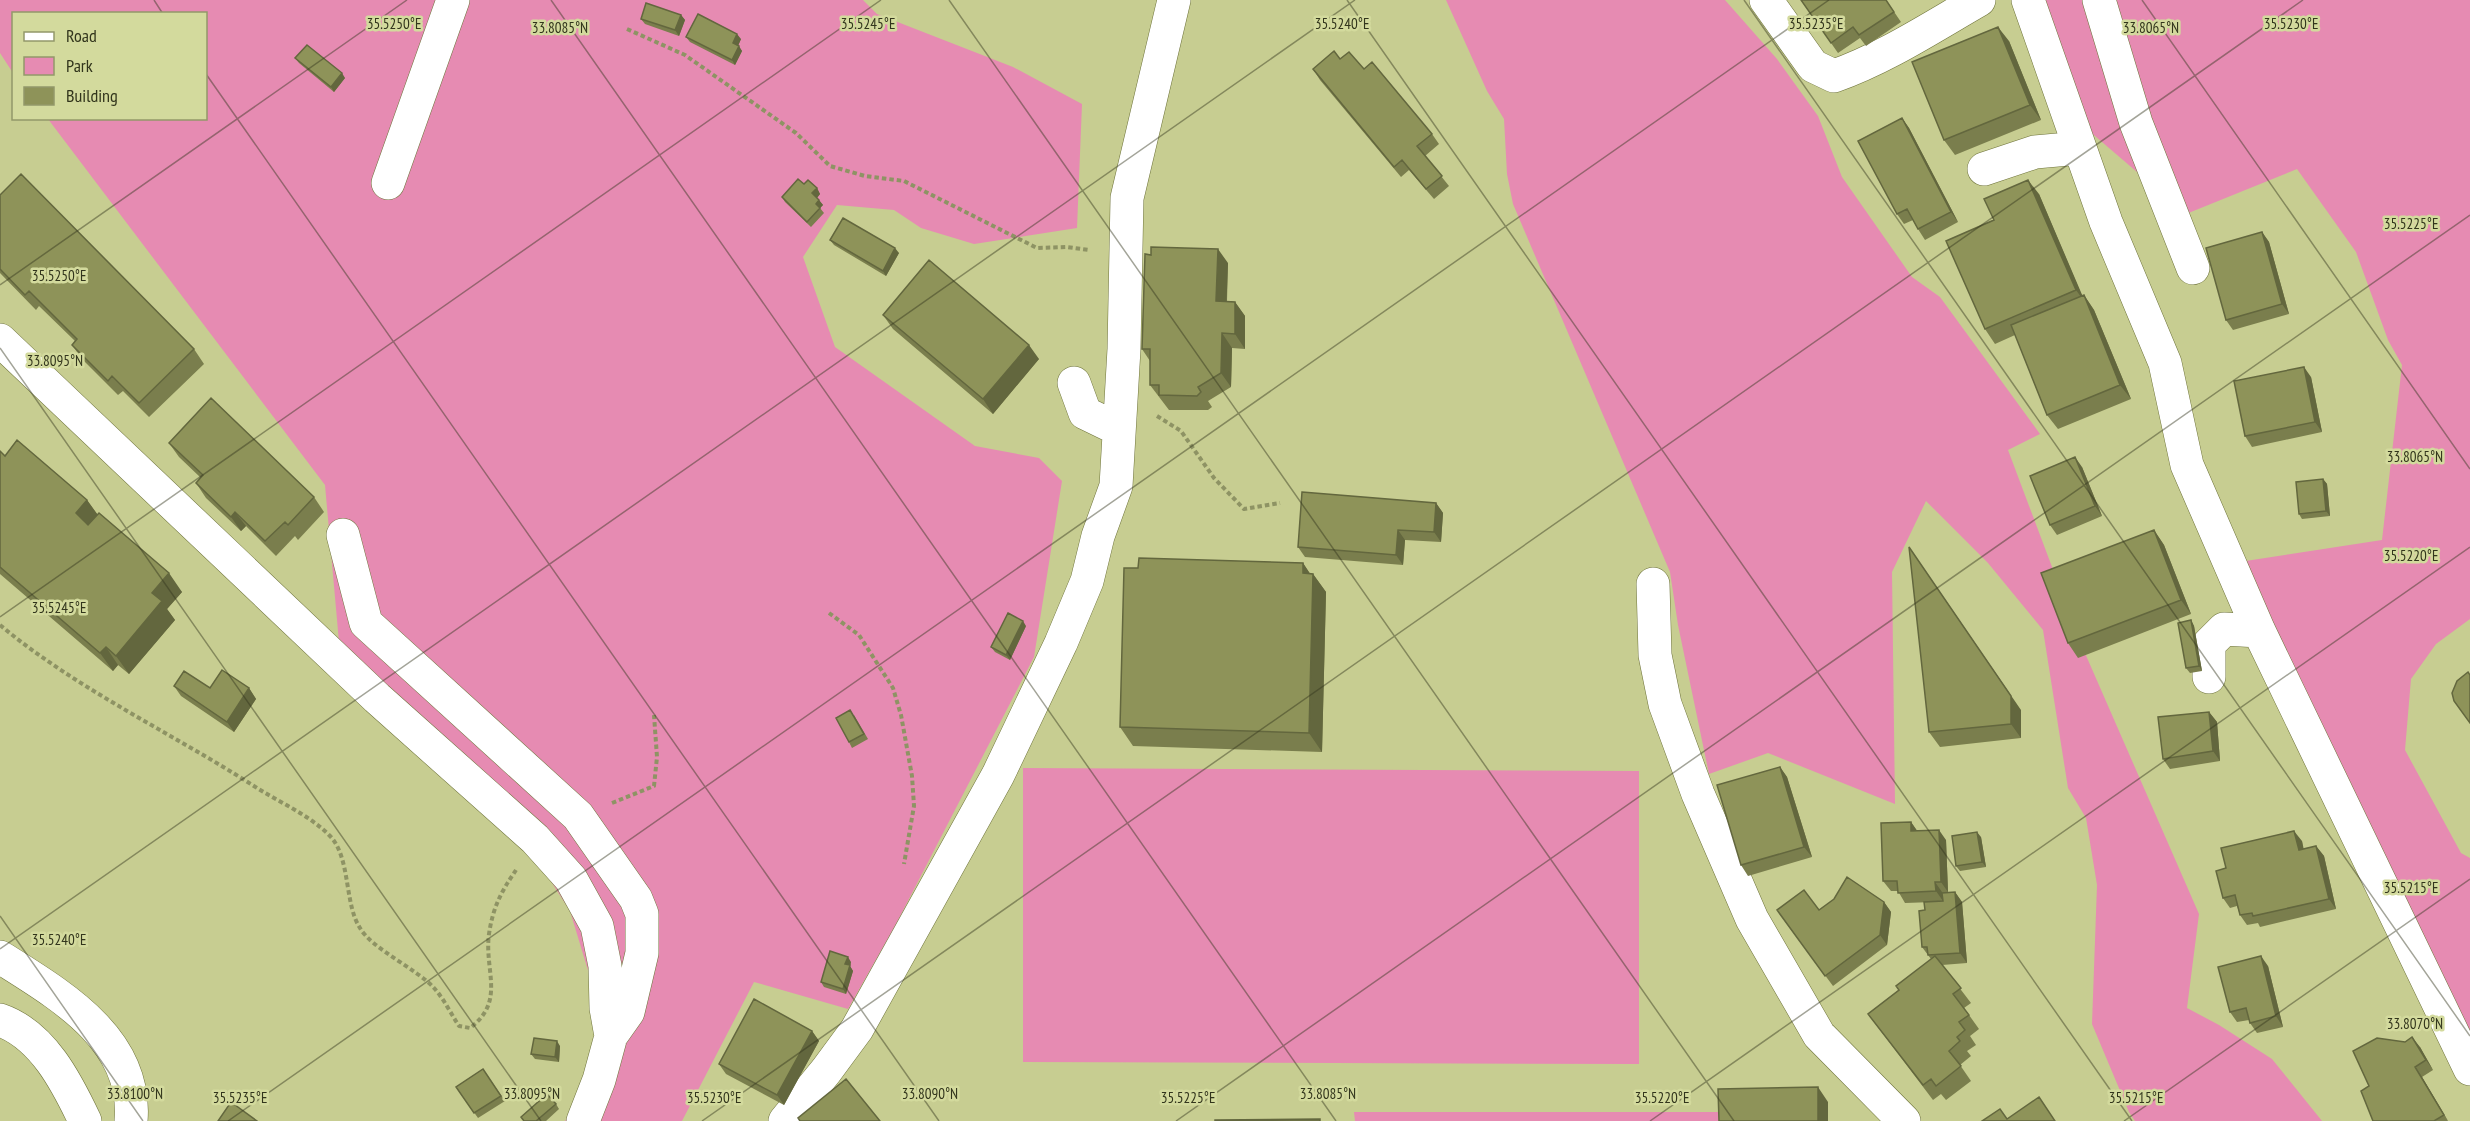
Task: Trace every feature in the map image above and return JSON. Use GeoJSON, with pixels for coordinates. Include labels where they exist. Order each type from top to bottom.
{"type":"FeatureCollection","features":[{"type":"Feature","properties":{"kind":"street"},"geometry":{"type":"LineString","coordinates":[[388,183],[453,0]]}},
{"type":"Feature","properties":{"kind":"street"},"geometry":{"type":"LineString","coordinates":[[784,1121],[805,1099],[856,1029],[998,776],[1087,581],[1098,536],[1116,486],[1124,349],[1127,198],[1174,0]]}},
{"type":"Feature","properties":{"kind":"street"},"geometry":{"type":"LineString","coordinates":[[1766,0],[1813,66],[1834,76],[1911,39],[1979,0]]}},
{"type":"Feature","properties":{"kind":"street"},"geometry":{"type":"LineString","coordinates":[[2028,0],[2106,222],[2165,363],[2187,465],[2259,631],[2470,1069]]}},
{"type":"Feature","properties":{"kind":"street"},"geometry":{"type":"LineString","coordinates":[[2099,0],[2136,123],[2193,268]]}},
{"type":"Feature","properties":{"kind":"street"},"geometry":{"type":"LineString","coordinates":[[1984,169],[2035,153],[2080,148]]}},
{"type":"Feature","properties":{"kind":"street"},"geometry":{"type":"LineString","coordinates":[[0,340],[377,698],[536,839],[571,879],[597,926],[605,966],[606,1008],[611,1036]]}},
{"type":"Feature","properties":{"kind":"street"},"geometry":{"type":"LineString","coordinates":[[1074,384],[1085,413],[1119,416]]}},
{"type":"Feature","properties":{"kind":"street"},"geometry":{"type":"LineString","coordinates":[[343,536],[366,623],[578,816],[636,899],[642,914],[642,953],[628,1012],[611,1036],[599,1080],[583,1121]]}},
{"type":"Feature","properties":{"kind":"street"},"geometry":{"type":"LineString","coordinates":[[1653,584],[1655,655],[1665,704],[1698,794],[1752,920],[1819,1035],[1904,1121]]}},
{"type":"Feature","properties":{"kind":"street"},"geometry":{"type":"LineString","coordinates":[[2209,677],[2209,644],[2224,629],[2259,631]]}},
{"type":"Feature","properties":{"kind":"street"},"geometry":{"type":"LineString","coordinates":[[0,957],[71,1003],[99,1030],[122,1066],[132,1103],[131,1121]]}},
{"type":"Feature","properties":{"kind":"street"},"geometry":{"type":"LineString","coordinates":[[0,1020],[21,1031],[48,1058],[67,1083],[85,1121]]}},
{"type":"Feature","properties":{"kind":"path"},"geometry":{"type":"LineString","coordinates":[[627,29],[685,55],[796,133],[830,166],[865,176],[904,181],[1037,248],[1067,247],[1125,256]]}},
{"type":"Feature","properties":{"kind":"path"},"geometry":{"type":"LineString","coordinates":[[1119,416],[1157,416],[1181,431],[1215,478],[1244,509],[1280,503]]}},
{"type":"Feature","properties":{"kind":"path"},"geometry":{"type":"LineString","coordinates":[[829,613],[859,635],[893,688],[896,697],[912,776],[914,806],[903,867]]}},
{"type":"Feature","properties":{"kind":"path"},"geometry":{"type":"LineString","coordinates":[[0,625],[30,651],[314,822],[332,837],[345,870],[352,915],[362,932],[434,988],[459,1026],[470,1028],[482,1019],[492,999],[489,935],[499,894],[517,870],[554,861]]}},
{"type":"Feature","properties":{"kind":"path"},"geometry":{"type":"LineString","coordinates":[[578,816],[654,786],[657,757],[654,715]]}},
{"type":"Feature","properties":{"kind":"green space"},"geometry":{"type":"Polygon","coordinates":[[[0,0],[863,0],[877,14],[1013,67],[1082,104],[1077,228],[974,244],[921,228],[894,210],[837,205],[803,257],[835,347],[975,446],[1039,458],[1062,481],[1034,657],[895,926],[848,1009],[754,982],[682,1121],[565,1121],[611,1046],[570,911],[493,791],[339,642],[325,485],[49,120],[207,120],[207,12],[12,12],[12,71],[0,53],[0,0]]]}},
{"type":"Feature","properties":{"kind":"green space"},"geometry":{"type":"Polygon","coordinates":[[[1446,0],[1725,0],[1777,59],[1818,116],[1842,177],[1912,277],[1940,297],[2040,434],[2008,450],[2081,644],[2199,914],[2187,1008],[2219,1025],[2272,1059],[2322,1121],[2135,1121],[2129,1112],[2092,1024],[2097,885],[2086,818],[2068,788],[2043,630],[1988,563],[1926,501],[1892,572],[1895,804],[1768,753],[1709,774],[1678,625],[1670,572],[1513,204],[1507,174],[1504,119],[1487,91],[1446,0]]]}},
{"type":"Feature","properties":{"kind":"green space"},"geometry":{"type":"Polygon","coordinates":[[[2043,0],[2470,0],[2470,619],[2436,644],[2411,679],[2405,750],[2461,853],[2470,858],[2470,1040],[2239,562],[2382,540],[2402,365],[2388,340],[2356,252],[2297,169],[2186,214],[2081,124],[2043,0]]]}},
{"type":"Feature","properties":{"kind":"green space"},"geometry":{"type":"Polygon","coordinates":[[[1023,768],[1639,771],[1639,1064],[1023,1062],[1023,768]]]}},
{"type":"Feature","properties":{"kind":"green space"},"geometry":{"type":"Polygon","coordinates":[[[1354,1112],[1735,1112],[1735,1121],[1355,1121],[1354,1112]]]}},
{"type":"Feature","properties":{"kind":"building"},"geometry":{"type":"Polygon","coordinates":[[[1801,0],[1886,0],[1894,12],[1859,35],[1853,27],[1831,43],[1801,0]]]}},
{"type":"Feature","properties":{"kind":"building"},"geometry":{"type":"Polygon","coordinates":[[[646,3],[681,15],[675,30],[641,19],[646,3]]]}},
{"type":"Feature","properties":{"kind":"building"},"geometry":{"type":"Polygon","coordinates":[[[698,14],[737,34],[733,43],[739,46],[732,60],[686,37],[698,14]]]}},
{"type":"Feature","properties":{"kind":"building"},"geometry":{"type":"Polygon","coordinates":[[[1998,27],[2030,105],[1944,140],[1912,62],[1998,27]]]}},
{"type":"Feature","properties":{"kind":"building"},"geometry":{"type":"Polygon","coordinates":[[[307,45],[342,73],[331,87],[295,58],[307,45]]]}},
{"type":"Feature","properties":{"kind":"building"},"geometry":{"type":"Polygon","coordinates":[[[1334,51],[1340,59],[1349,52],[1364,69],[1372,62],[1432,134],[1417,146],[1442,176],[1426,189],[1402,160],[1394,167],[1313,69],[1334,51]]]}},
{"type":"Feature","properties":{"kind":"building"},"geometry":{"type":"Polygon","coordinates":[[[1902,118],[1951,212],[1918,229],[1907,209],[1897,214],[1858,141],[1902,118]]]}},
{"type":"Feature","properties":{"kind":"building"},"geometry":{"type":"Polygon","coordinates":[[[21,174],[194,349],[139,403],[112,376],[108,381],[72,345],[77,339],[29,291],[25,295],[0,269],[0,195],[21,174]]]}},
{"type":"Feature","properties":{"kind":"building"},"geometry":{"type":"Polygon","coordinates":[[[798,179],[804,184],[808,180],[817,188],[812,193],[819,200],[816,204],[820,208],[807,222],[782,197],[798,179]]]}},
{"type":"Feature","properties":{"kind":"building"},"geometry":{"type":"Polygon","coordinates":[[[2028,180],[2076,290],[1985,329],[1946,241],[1994,220],[1984,199],[2028,180]]]}},
{"type":"Feature","properties":{"kind":"building"},"geometry":{"type":"Polygon","coordinates":[[[843,218],[895,248],[883,271],[830,240],[843,218]]]}},
{"type":"Feature","properties":{"kind":"building"},"geometry":{"type":"Polygon","coordinates":[[[2262,232],[2282,304],[2226,320],[2206,248],[2262,232]]]}},
{"type":"Feature","properties":{"kind":"building"},"geometry":{"type":"Polygon","coordinates":[[[1151,247],[1218,249],[1216,301],[1235,302],[1235,334],[1222,333],[1221,373],[1198,387],[1201,392],[1197,396],[1159,395],[1159,385],[1150,385],[1150,349],[1142,349],[1145,254],[1151,255],[1151,247]]]}},
{"type":"Feature","properties":{"kind":"building"},"geometry":{"type":"Polygon","coordinates":[[[929,260],[1029,345],[983,399],[883,315],[929,260]]]}},
{"type":"Feature","properties":{"kind":"building"},"geometry":{"type":"Polygon","coordinates":[[[2084,295],[2120,385],[2047,415],[2011,325],[2084,295]]]}},
{"type":"Feature","properties":{"kind":"building"},"geometry":{"type":"Polygon","coordinates":[[[2304,367],[2315,422],[2245,436],[2234,381],[2304,367]]]}},
{"type":"Feature","properties":{"kind":"building"},"geometry":{"type":"Polygon","coordinates":[[[211,398],[314,497],[288,525],[285,522],[265,541],[235,512],[231,517],[196,483],[203,475],[169,443],[211,398]]]}},
{"type":"Feature","properties":{"kind":"building"},"geometry":{"type":"Polygon","coordinates":[[[17,440],[87,500],[76,513],[88,525],[99,513],[169,573],[152,593],[162,601],[116,656],[106,647],[100,653],[0,567],[0,451],[5,456],[17,440]]]}},
{"type":"Feature","properties":{"kind":"building"},"geometry":{"type":"Polygon","coordinates":[[[2075,457],[2095,506],[2050,525],[2030,476],[2075,457]]]}},
{"type":"Feature","properties":{"kind":"building"},"geometry":{"type":"Polygon","coordinates":[[[2323,479],[2326,511],[2299,514],[2296,482],[2323,479]]]}},
{"type":"Feature","properties":{"kind":"building"},"geometry":{"type":"Polygon","coordinates":[[[1302,492],[1436,503],[1434,532],[1398,530],[1396,555],[1298,547],[1302,492]]]}},
{"type":"Feature","properties":{"kind":"building"},"geometry":{"type":"Polygon","coordinates":[[[2154,530],[2181,600],[2068,643],[2041,573],[2154,530]]]}},
{"type":"Feature","properties":{"kind":"building"},"geometry":{"type":"Polygon","coordinates":[[[1909,547],[2011,696],[2011,724],[1929,732],[1909,547]]]}},
{"type":"Feature","properties":{"kind":"building"},"geometry":{"type":"Polygon","coordinates":[[[1139,558],[1303,563],[1303,573],[1313,574],[1309,733],[1120,727],[1124,568],[1138,568],[1139,558]]]}},
{"type":"Feature","properties":{"kind":"building"},"geometry":{"type":"Polygon","coordinates":[[[1008,613],[1023,621],[1006,655],[991,647],[1008,613]]]}},
{"type":"Feature","properties":{"kind":"building"},"geometry":{"type":"Polygon","coordinates":[[[2191,620],[2199,666],[2186,668],[2178,623],[2191,620]]]}},
{"type":"Feature","properties":{"kind":"building"},"geometry":{"type":"Polygon","coordinates":[[[222,670],[249,688],[227,722],[174,686],[184,671],[210,688],[222,670]]]}},
{"type":"Feature","properties":{"kind":"building"},"geometry":{"type":"Polygon","coordinates":[[[2468,672],[2470,675],[2470,723],[2454,701],[2452,693],[2457,681],[2468,672]]]}},
{"type":"Feature","properties":{"kind":"building"},"geometry":{"type":"Polygon","coordinates":[[[850,710],[864,734],[849,742],[836,718],[850,710]]]}},
{"type":"Feature","properties":{"kind":"building"},"geometry":{"type":"Polygon","coordinates":[[[2209,712],[2213,751],[2163,759],[2158,717],[2209,712]]]}},
{"type":"Feature","properties":{"kind":"building"},"geometry":{"type":"Polygon","coordinates":[[[1780,767],[1804,847],[1741,865],[1717,785],[1780,767]]]}},
{"type":"Feature","properties":{"kind":"building"},"geometry":{"type":"Polygon","coordinates":[[[1911,822],[1911,831],[1939,830],[1941,882],[1935,882],[1936,891],[1898,893],[1897,881],[1883,881],[1881,823],[1911,822]]]}},
{"type":"Feature","properties":{"kind":"building"},"geometry":{"type":"Polygon","coordinates":[[[2294,831],[2299,850],[2316,846],[2329,899],[2253,916],[2252,913],[2240,915],[2235,895],[2223,898],[2216,871],[2226,868],[2221,848],[2294,831]]]}},
{"type":"Feature","properties":{"kind":"building"},"geometry":{"type":"Polygon","coordinates":[[[1977,832],[1982,862],[1956,866],[1952,836],[1977,832]]]}},
{"type":"Feature","properties":{"kind":"building"},"geometry":{"type":"Polygon","coordinates":[[[1847,877],[1884,902],[1880,935],[1825,976],[1777,910],[1804,890],[1819,910],[1834,899],[1847,877]]]}},
{"type":"Feature","properties":{"kind":"building"},"geometry":{"type":"Polygon","coordinates":[[[1955,892],[1960,953],[1928,955],[1927,947],[1922,947],[1919,911],[1925,910],[1924,902],[1943,901],[1942,893],[1955,892]]]}},
{"type":"Feature","properties":{"kind":"building"},"geometry":{"type":"Polygon","coordinates":[[[830,951],[848,957],[845,964],[850,965],[843,989],[821,982],[830,951]]]}},
{"type":"Feature","properties":{"kind":"building"},"geometry":{"type":"Polygon","coordinates":[[[1935,956],[1961,988],[1953,994],[1969,1015],[1959,1022],[1965,1030],[1957,1037],[1960,1041],[1949,1051],[1961,1066],[1936,1086],[1931,1079],[1923,1085],[1868,1014],[1899,990],[1896,986],[1935,956]]]}},
{"type":"Feature","properties":{"kind":"building"},"geometry":{"type":"Polygon","coordinates":[[[2261,956],[2276,1016],[2250,1023],[2246,1008],[2230,1012],[2218,967],[2261,956]]]}},
{"type":"Feature","properties":{"kind":"building"},"geometry":{"type":"Polygon","coordinates":[[[754,999],[812,1031],[777,1095],[719,1064],[754,999]]]}},
{"type":"Feature","properties":{"kind":"building"},"geometry":{"type":"Polygon","coordinates":[[[2412,1037],[2426,1060],[2415,1067],[2444,1115],[2434,1121],[2373,1121],[2361,1091],[2369,1086],[2353,1051],[2377,1038],[2405,1042],[2412,1037]]]}},
{"type":"Feature","properties":{"kind":"building"},"geometry":{"type":"Polygon","coordinates":[[[534,1038],[557,1041],[555,1057],[531,1054],[534,1038]]]}},
{"type":"Feature","properties":{"kind":"building"},"geometry":{"type":"Polygon","coordinates":[[[483,1069],[501,1096],[474,1113],[456,1087],[483,1069]]]}},
{"type":"Feature","properties":{"kind":"building"},"geometry":{"type":"Polygon","coordinates":[[[846,1079],[880,1121],[800,1121],[798,1118],[846,1079]]]}},
{"type":"Feature","properties":{"kind":"building"},"geometry":{"type":"Polygon","coordinates":[[[1818,1087],[1818,1121],[1719,1121],[1718,1089],[1818,1087]]]}},
{"type":"Feature","properties":{"kind":"building"},"geometry":{"type":"Polygon","coordinates":[[[547,1094],[556,1104],[536,1121],[524,1121],[521,1117],[547,1094]]]}},
{"type":"Feature","properties":{"kind":"building"},"geometry":{"type":"Polygon","coordinates":[[[2039,1097],[2055,1121],[1982,1121],[2000,1109],[2007,1119],[2039,1097]]]}},
{"type":"Feature","properties":{"kind":"building"},"geometry":{"type":"Polygon","coordinates":[[[231,1102],[257,1121],[218,1121],[231,1102]]]}},
{"type":"Feature","properties":{"kind":"building"},"geometry":{"type":"Polygon","coordinates":[[[1320,1119],[1320,1121],[1215,1121],[1215,1120],[1320,1119]]]}}]}
